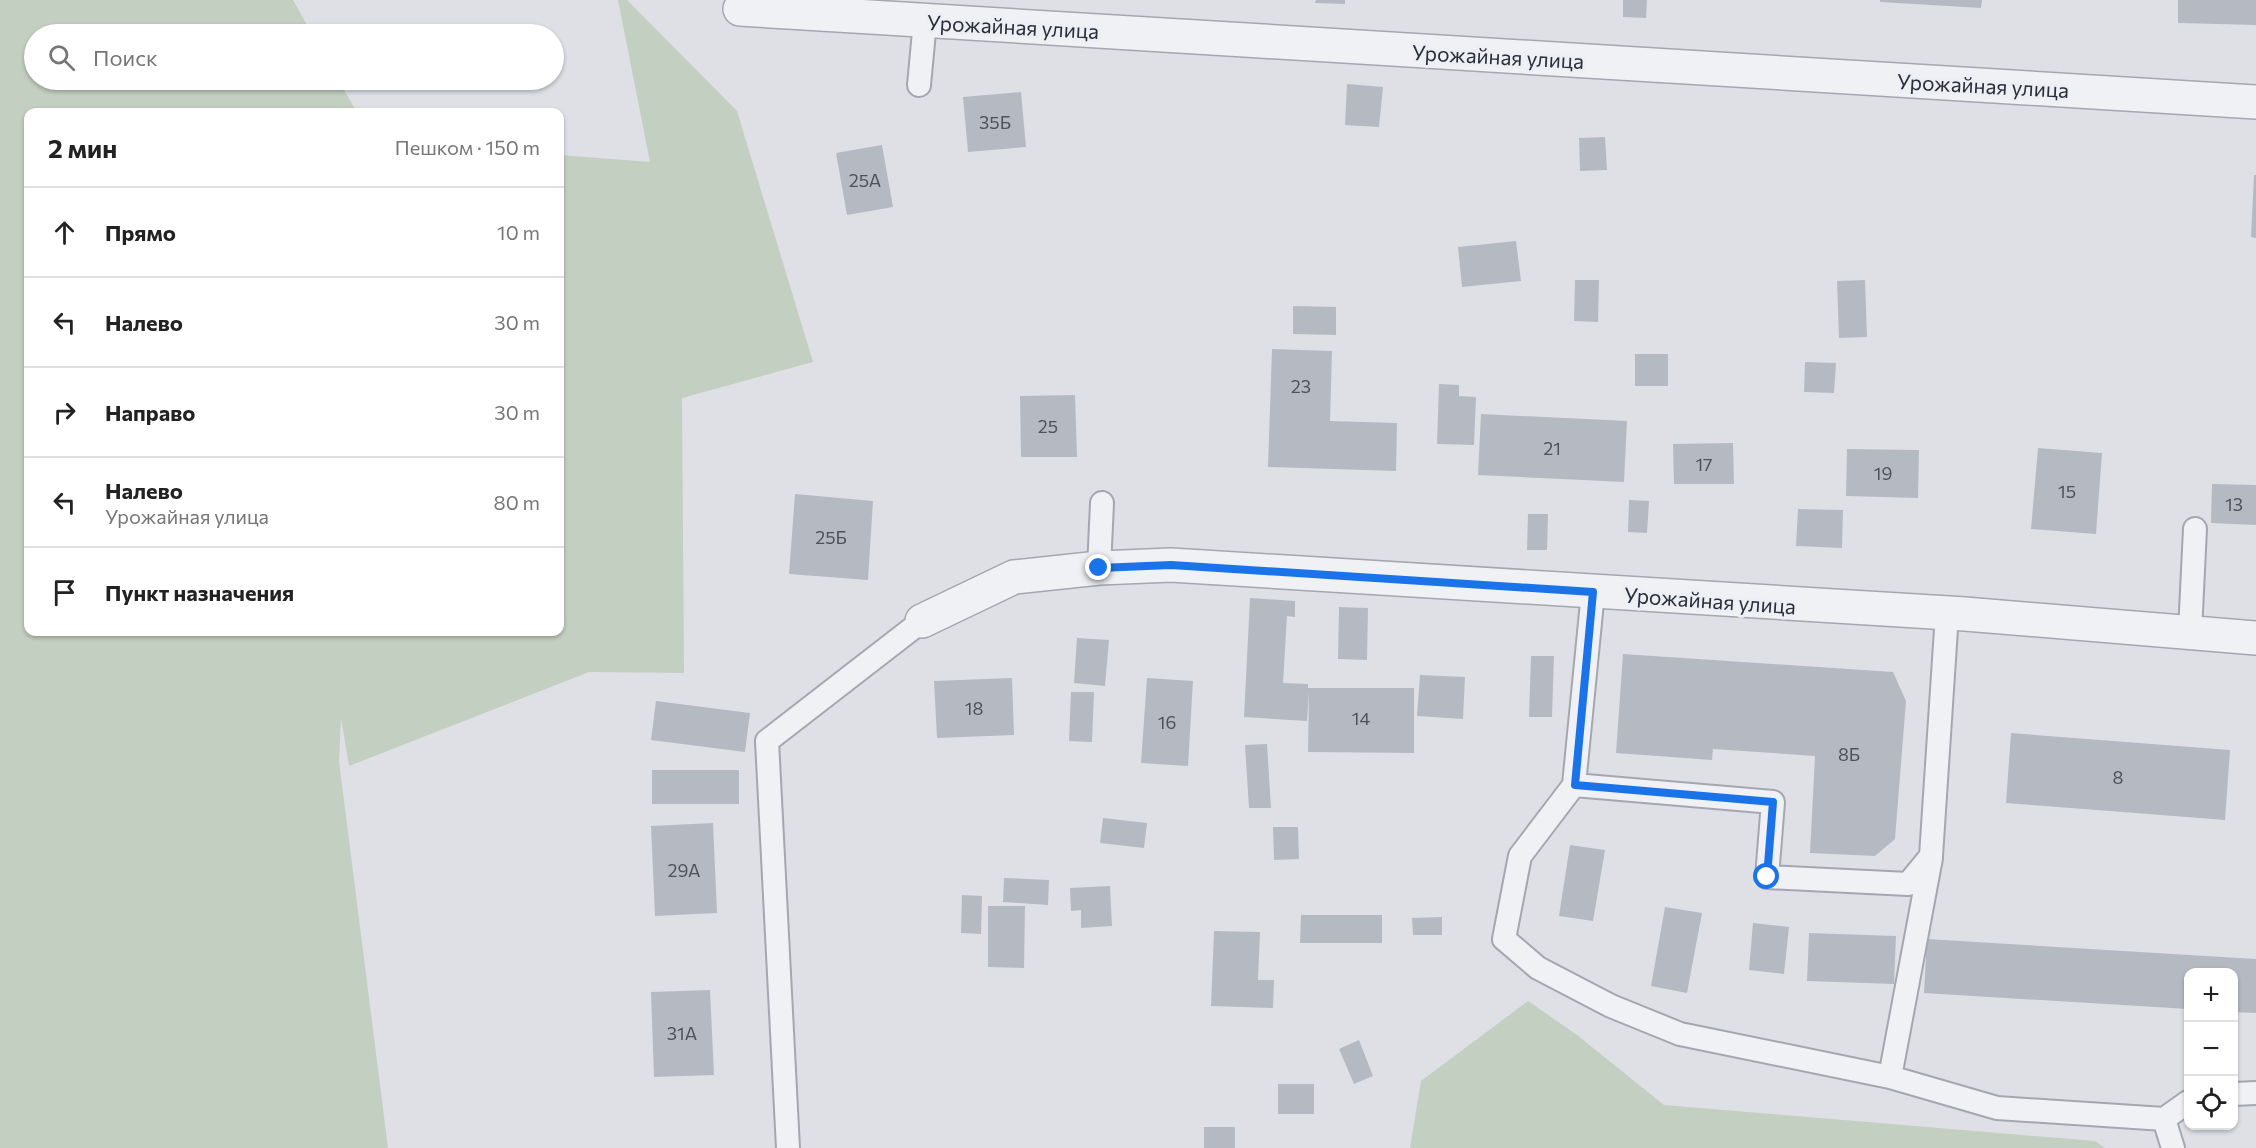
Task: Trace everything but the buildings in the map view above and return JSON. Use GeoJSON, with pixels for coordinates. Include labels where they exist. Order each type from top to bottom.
{"type":"FeatureCollection","features":[{"type":"Feature","properties":{"kind":"street","name":"Урожайная улица"},"geometry":{"type":"LineString","coordinates":[[740,9],[2256,102]]}},
{"type":"Feature","properties":{"kind":"street","name":"Урожайная улица"},"geometry":{"type":"LineString","coordinates":[[922,621],[1014,576],[1099,568],[1171,565],[1947,614],[2256,638]]}},
{"type":"Feature","properties":{"kind":"lane"},"geometry":{"type":"LineString","coordinates":[[919,85],[926,21]]}},
{"type":"Feature","properties":{"kind":"lane"},"geometry":{"type":"LineString","coordinates":[[1099,568],[1102,503]]}},
{"type":"Feature","properties":{"kind":"lane"},"geometry":{"type":"LineString","coordinates":[[2190,632],[2195,529]]}},
{"type":"Feature","properties":{"kind":"lane"},"geometry":{"type":"LineString","coordinates":[[1593,592],[1575,785],[1520,856],[1503,939],[1538,968],[1611,1006],[1680,1034],[1890,1077],[1997,1108],[2164,1119],[2184,1105]]}},
{"type":"Feature","properties":{"kind":"lane"},"geometry":{"type":"LineString","coordinates":[[1890,1077],[1931,856],[1947,614]]}},
{"type":"Feature","properties":{"kind":"lane"},"geometry":{"type":"LineString","coordinates":[[788,1148],[766,741],[922,621]]}},
{"type":"Feature","properties":{"kind":"lane"},"geometry":{"type":"LineString","coordinates":[[1575,785],[1773,802],[1767,877],[1908,884],[1931,856]]}},
{"type":"Feature","properties":{"kind":"lane"},"geometry":{"type":"LineString","coordinates":[[2238,1094],[2256,1093]]}},
{"type":"Feature","properties":{"kind":"lane"},"geometry":{"type":"LineString","coordinates":[[2164,1119],[2173,1148]]}},
{"type":"Feature","properties":{"kind":"green space"},"geometry":{"type":"Polygon","coordinates":[[[0,0],[293,0],[306,24],[24,24],[24,90],[344,90],[355,108],[24,108],[24,636],[564,636],[564,155],[650,162],[618,0],[627,0],[737,111],[813,362],[682,398],[684,673],[589,672],[349,766],[341,718],[339,761],[388,1148],[0,1148],[0,0]]]}},
{"type":"Feature","properties":{"kind":"green space"},"geometry":{"type":"Polygon","coordinates":[[[1528,1001],[1577,1035],[1664,1105],[2095,1141],[2105,1148],[1410,1148],[1421,1081],[1528,1001]]]}},
{"type":"Feature","properties":{"kind":"route"},"geometry":{"type":"LineString","coordinates":[[1099,568],[1171,565],[1593,592],[1575,785],[1773,802],[1767,877]]}}]}
